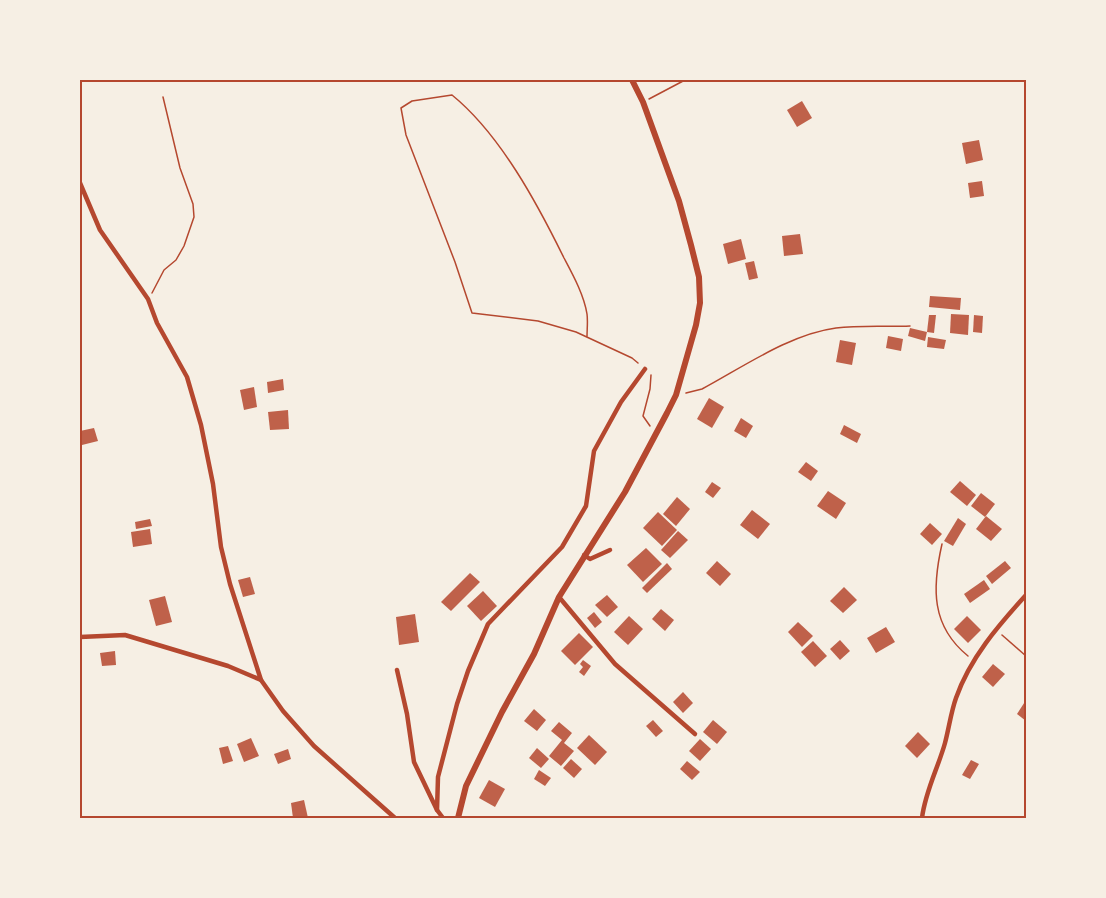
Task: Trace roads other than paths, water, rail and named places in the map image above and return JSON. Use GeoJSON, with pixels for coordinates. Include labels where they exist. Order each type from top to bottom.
{"type":"FeatureCollection","features":[{"type":"Feature","properties":{"kind":"main road"},"geometry":{"type":"LineString","coordinates":[[458,819],[466,786],[502,712],[534,654],[559,597],[625,492],[676,395],[696,325],[700,303],[699,277],[679,201],[643,102],[632,80]]}},
{"type":"Feature","properties":{"kind":"street"},"geometry":{"type":"LineString","coordinates":[[80,183],[100,230],[148,299],[157,323],[187,377],[201,425],[213,484],[221,547],[230,584],[261,680],[283,711],[314,746],[394,819]]}},
{"type":"Feature","properties":{"kind":"street"},"geometry":{"type":"LineString","coordinates":[[437,810],[438,777],[458,704],[468,671],[488,624],[562,547],[586,506],[594,451],[621,402],[645,369]]}},
{"type":"Feature","properties":{"kind":"street"},"geometry":{"type":"LineString","coordinates":[[585,555],[590,559],[610,550]]}},
{"type":"Feature","properties":{"kind":"street"},"geometry":{"type":"LineString","coordinates":[[922,819],[924,805],[945,743],[956,697],[973,661],[1026,595]]}},
{"type":"Feature","properties":{"kind":"street"},"geometry":{"type":"LineString","coordinates":[[559,597],[615,664],[695,734]]}},
{"type":"Feature","properties":{"kind":"street"},"geometry":{"type":"LineString","coordinates":[[80,637],[125,635],[228,666],[261,680]]}},
{"type":"Feature","properties":{"kind":"street"},"geometry":{"type":"LineString","coordinates":[[397,670],[407,714],[414,762],[443,819]]}}]}
